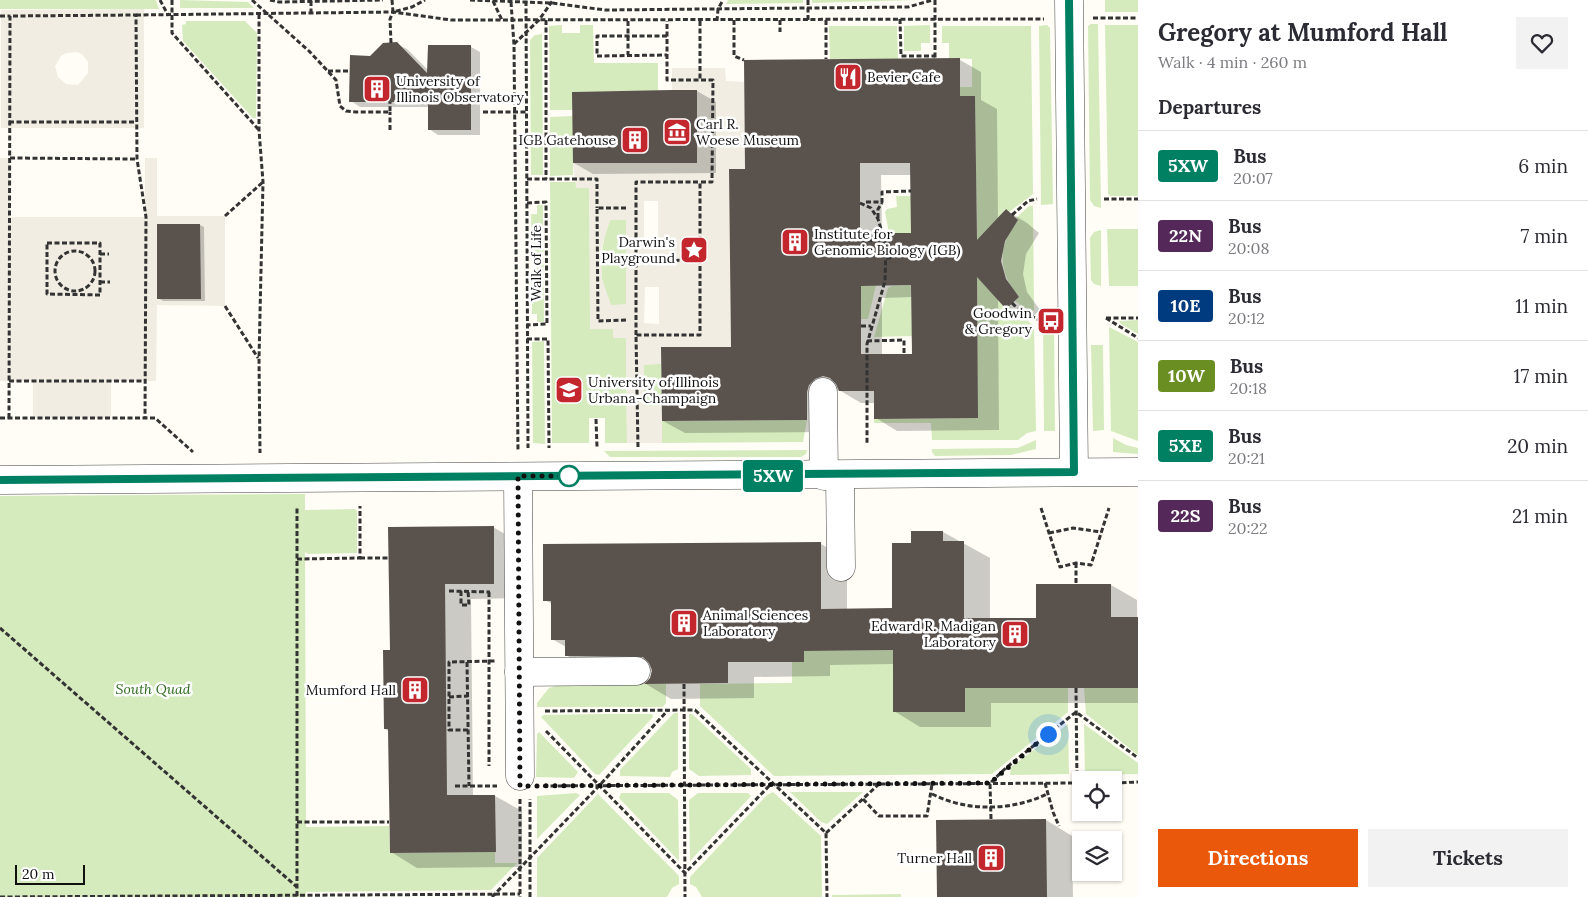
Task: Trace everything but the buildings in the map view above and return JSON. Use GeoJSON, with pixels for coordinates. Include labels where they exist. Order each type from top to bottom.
{"type":"FeatureCollection","features":[{"type":"Feature","properties":{"kind":"street"},"geometry":{"type":"LineString","coordinates":[[1074,472],[1078,9]]}},
{"type":"Feature","properties":{"kind":"street"},"geometry":{"type":"LineString","coordinates":[[824,392],[841,567]]}},
{"type":"Feature","properties":{"kind":"street"},"geometry":{"type":"LineString","coordinates":[[0,480],[518,467],[832,476],[1138,472]]}},
{"type":"Feature","properties":{"kind":"street"},"geometry":{"type":"LineString","coordinates":[[518,467],[519,666],[523,783]]}},
{"type":"Feature","properties":{"kind":"street"},"geometry":{"type":"LineString","coordinates":[[519,666],[636,671]]}},
{"type":"Feature","properties":{"kind":"path"},"geometry":{"type":"LineString","coordinates":[[160,0],[170,15]]}},
{"type":"Feature","properties":{"kind":"path"},"geometry":{"type":"LineString","coordinates":[[172,0],[170,15],[172,33],[260,130]]}},
{"type":"Feature","properties":{"kind":"path"},"geometry":{"type":"LineString","coordinates":[[252,0],[265,14],[309,51],[336,80],[340,106],[346,111],[390,112]]}},
{"type":"Feature","properties":{"kind":"path"},"geometry":{"type":"LineString","coordinates":[[270,0],[279,2],[383,0]]}},
{"type":"Feature","properties":{"kind":"path"},"geometry":{"type":"LineString","coordinates":[[391,43],[390,20],[393,12],[392,0]]}},
{"type":"Feature","properties":{"kind":"path"},"geometry":{"type":"LineString","coordinates":[[0,16],[393,12],[412,8],[425,0]]}},
{"type":"Feature","properties":{"kind":"path"},"geometry":{"type":"LineString","coordinates":[[470,0],[511,2],[553,1],[605,10],[908,7],[934,0],[936,57],[901,56],[900,20]]}},
{"type":"Feature","properties":{"kind":"path"},"geometry":{"type":"LineString","coordinates":[[716,21],[718,9],[723,0]]}},
{"type":"Feature","properties":{"kind":"path"},"geometry":{"type":"LineString","coordinates":[[808,0],[808,20]]}},
{"type":"Feature","properties":{"kind":"path"},"geometry":{"type":"LineString","coordinates":[[311,1],[311,13]]}},
{"type":"Feature","properties":{"kind":"path"},"geometry":{"type":"LineString","coordinates":[[493,1],[502,20]]}},
{"type":"Feature","properties":{"kind":"path"},"geometry":{"type":"LineString","coordinates":[[526,1],[528,448]]}},
{"type":"Feature","properties":{"kind":"path"},"geometry":{"type":"LineString","coordinates":[[514,45],[539,20],[553,1]]}},
{"type":"Feature","properties":{"kind":"path"},"geometry":{"type":"LineString","coordinates":[[511,2],[514,45],[518,467]]}},
{"type":"Feature","properties":{"kind":"path"},"geometry":{"type":"LineString","coordinates":[[1078,9],[1138,18]]}},
{"type":"Feature","properties":{"kind":"path"},"geometry":{"type":"LineString","coordinates":[[393,12],[435,20],[1050,19]]}},
{"type":"Feature","properties":{"kind":"path"},"geometry":{"type":"LineString","coordinates":[[260,14],[260,130],[263,182],[259,358],[260,453]]}},
{"type":"Feature","properties":{"kind":"path"},"geometry":{"type":"LineString","coordinates":[[136,15],[137,159],[146,216],[144,418]]}},
{"type":"Feature","properties":{"kind":"path"},"geometry":{"type":"LineString","coordinates":[[9,418],[10,16]]}},
{"type":"Feature","properties":{"kind":"path"},"geometry":{"type":"LineString","coordinates":[[546,20],[546,179]]}},
{"type":"Feature","properties":{"kind":"path"},"geometry":{"type":"LineString","coordinates":[[734,20],[734,56],[744,60]]}},
{"type":"Feature","properties":{"kind":"path"},"geometry":{"type":"LineString","coordinates":[[780,20],[780,32]]}},
{"type":"Feature","properties":{"kind":"path"},"geometry":{"type":"LineString","coordinates":[[826,20],[826,59]]}},
{"type":"Feature","properties":{"kind":"path"},"geometry":{"type":"LineString","coordinates":[[628,21],[628,56]]}},
{"type":"Feature","properties":{"kind":"path"},"geometry":{"type":"LineString","coordinates":[[638,447],[636,182],[712,182],[713,80],[667,80],[667,21]]}},
{"type":"Feature","properties":{"kind":"path"},"geometry":{"type":"LineString","coordinates":[[700,21],[700,80]]}},
{"type":"Feature","properties":{"kind":"path"},"geometry":{"type":"LineString","coordinates":[[667,36],[597,36],[597,56],[667,55]]}},
{"type":"Feature","properties":{"kind":"path"},"geometry":{"type":"LineString","coordinates":[[328,71],[350,71]]}},
{"type":"Feature","properties":{"kind":"path"},"geometry":{"type":"LineString","coordinates":[[390,102],[390,130]]}},
{"type":"Feature","properties":{"kind":"path"},"geometry":{"type":"LineString","coordinates":[[483,112],[526,112]]}},
{"type":"Feature","properties":{"kind":"path"},"geometry":{"type":"LineString","coordinates":[[9,122],[136,122]]}},
{"type":"Feature","properties":{"kind":"path"},"geometry":{"type":"LineString","coordinates":[[10,158],[137,159]]}},
{"type":"Feature","properties":{"kind":"path"},"geometry":{"type":"LineString","coordinates":[[527,179],[597,179],[598,320],[626,320]]}},
{"type":"Feature","properties":{"kind":"path"},"geometry":{"type":"LineString","coordinates":[[225,216],[263,182]]}},
{"type":"Feature","properties":{"kind":"path"},"geometry":{"type":"LineString","coordinates":[[636,335],[700,335],[700,182]]}},
{"type":"Feature","properties":{"kind":"path"},"geometry":{"type":"LineString","coordinates":[[867,446],[867,341],[881,300],[885,281],[885,241],[878,218],[878,209],[882,202],[882,192],[911,191]]}},
{"type":"Feature","properties":{"kind":"path"},"geometry":{"type":"LineString","coordinates":[[1012,215],[1028,201],[1037,199]]}},
{"type":"Feature","properties":{"kind":"path"},"geometry":{"type":"LineString","coordinates":[[1104,199],[1138,199]]}},
{"type":"Feature","properties":{"kind":"path","name":"Walk of Life"},"geometry":{"type":"LineString","coordinates":[[527,203],[546,202],[547,324],[527,325]]}},
{"type":"Feature","properties":{"kind":"path"},"geometry":{"type":"LineString","coordinates":[[878,218],[871,208],[860,203],[882,202]]}},
{"type":"Feature","properties":{"kind":"path"},"geometry":{"type":"LineString","coordinates":[[597,208],[626,208]]}},
{"type":"Feature","properties":{"kind":"path"},"geometry":{"type":"LineString","coordinates":[[860,240],[885,241]]}},
{"type":"Feature","properties":{"kind":"path"},"geometry":{"type":"LineString","coordinates":[[47,243],[100,243],[100,254],[100,294],[47,294],[47,243]]}},
{"type":"Feature","properties":{"kind":"path"},"geometry":{"type":"LineString","coordinates":[[69,252],[82,253],[92,261],[95,267],[93,280],[83,290],[71,291],[65,288],[56,278],[56,266],[64,255],[69,252]]}},
{"type":"Feature","properties":{"kind":"path"},"geometry":{"type":"LineString","coordinates":[[100,254],[109,254]]}},
{"type":"Feature","properties":{"kind":"path"},"geometry":{"type":"LineString","coordinates":[[886,258],[892,258]]}},
{"type":"Feature","properties":{"kind":"path"},"geometry":{"type":"LineString","coordinates":[[637,261],[700,260]]}},
{"type":"Feature","properties":{"kind":"path"},"geometry":{"type":"LineString","coordinates":[[100,282],[110,282]]}},
{"type":"Feature","properties":{"kind":"path"},"geometry":{"type":"LineString","coordinates":[[1012,304],[1019,310],[1039,320]]}},
{"type":"Feature","properties":{"kind":"path"},"geometry":{"type":"LineString","coordinates":[[225,306],[259,358]]}},
{"type":"Feature","properties":{"kind":"path"},"geometry":{"type":"LineString","coordinates":[[1138,318],[1106,318],[1138,338]]}},
{"type":"Feature","properties":{"kind":"path"},"geometry":{"type":"LineString","coordinates":[[861,326],[871,326]]}},
{"type":"Feature","properties":{"kind":"path"},"geometry":{"type":"LineString","coordinates":[[527,339],[548,339],[549,448]]}},
{"type":"Feature","properties":{"kind":"path"},"geometry":{"type":"LineString","coordinates":[[867,341],[904,340],[904,353]]}},
{"type":"Feature","properties":{"kind":"path"},"geometry":{"type":"LineString","coordinates":[[9,381],[144,381]]}},
{"type":"Feature","properties":{"kind":"path"},"geometry":{"type":"LineString","coordinates":[[0,418],[155,418],[193,453]]}},
{"type":"Feature","properties":{"kind":"path"},"geometry":{"type":"LineString","coordinates":[[596,419],[597,447]]}},
{"type":"Feature","properties":{"kind":"path"},"geometry":{"type":"LineString","coordinates":[[297,506],[297,896]]}},
{"type":"Feature","properties":{"kind":"path"},"geometry":{"type":"LineString","coordinates":[[360,506],[360,558]]}},
{"type":"Feature","properties":{"kind":"path"},"geometry":{"type":"LineString","coordinates":[[1041,508],[1060,566],[1076,563],[1091,565],[1109,508]]}},
{"type":"Feature","properties":{"kind":"path"},"geometry":{"type":"LineString","coordinates":[[1049,533],[1073,528],[1101,532]]}},
{"type":"Feature","properties":{"kind":"path"},"geometry":{"type":"LineString","coordinates":[[297,559],[389,558]]}},
{"type":"Feature","properties":{"kind":"path"},"geometry":{"type":"LineString","coordinates":[[1076,563],[1076,584]]}},
{"type":"Feature","properties":{"kind":"path"},"geometry":{"type":"LineString","coordinates":[[449,591],[518,592]]}},
{"type":"Feature","properties":{"kind":"path"},"geometry":{"type":"LineString","coordinates":[[461,591],[461,605],[469,605],[468,591]]}},
{"type":"Feature","properties":{"kind":"path"},"geometry":{"type":"LineString","coordinates":[[489,592],[489,766]]}},
{"type":"Feature","properties":{"kind":"path"},"geometry":{"type":"LineString","coordinates":[[0,628],[297,887]]}},
{"type":"Feature","properties":{"kind":"path"},"geometry":{"type":"LineString","coordinates":[[468,730],[449,730],[449,662],[488,662],[519,666]]}},
{"type":"Feature","properties":{"kind":"path"},"geometry":{"type":"LineString","coordinates":[[468,662],[469,786]]}},
{"type":"Feature","properties":{"kind":"path"},"geometry":{"type":"LineString","coordinates":[[684,684],[685,897]]}},
{"type":"Feature","properties":{"kind":"path"},"geometry":{"type":"LineString","coordinates":[[1076,688],[1078,771]]}},
{"type":"Feature","properties":{"kind":"path"},"geometry":{"type":"LineString","coordinates":[[449,697],[468,696]]}},
{"type":"Feature","properties":{"kind":"path"},"geometry":{"type":"LineString","coordinates":[[494,896],[599,786],[668,710]]}},
{"type":"Feature","properties":{"kind":"path"},"geometry":{"type":"LineString","coordinates":[[542,711],[695,710],[826,833],[827,897]]}},
{"type":"Feature","properties":{"kind":"path"},"geometry":{"type":"LineString","coordinates":[[1076,712],[1138,758]]}},
{"type":"Feature","properties":{"kind":"path"},"geometry":{"type":"LineString","coordinates":[[990,783],[1076,712]]}},
{"type":"Feature","properties":{"kind":"path"},"geometry":{"type":"LineString","coordinates":[[539,724],[685,873]]}},
{"type":"Feature","properties":{"kind":"path"},"geometry":{"type":"LineString","coordinates":[[1122,783],[1138,782]]}},
{"type":"Feature","properties":{"kind":"path"},"geometry":{"type":"LineString","coordinates":[[523,783],[530,897]]}},
{"type":"Feature","properties":{"kind":"path"},"geometry":{"type":"LineString","coordinates":[[0,897],[520,896],[523,783]]}},
{"type":"Feature","properties":{"kind":"path"},"geometry":{"type":"LineString","coordinates":[[455,786],[523,783],[599,786],[1072,783]]}},
{"type":"Feature","properties":{"kind":"path"},"geometry":{"type":"LineString","coordinates":[[990,783],[991,820]]}},
{"type":"Feature","properties":{"kind":"path"},"geometry":{"type":"LineString","coordinates":[[1045,783],[1047,794],[1059,826]]}},
{"type":"Feature","properties":{"kind":"path"},"geometry":{"type":"LineString","coordinates":[[826,833],[880,784]]}},
{"type":"Feature","properties":{"kind":"path"},"geometry":{"type":"LineString","coordinates":[[863,799],[879,816],[927,816],[932,794],[932,784]]}},
{"type":"Feature","properties":{"kind":"path"},"geometry":{"type":"LineString","coordinates":[[685,873],[773,785]]}},
{"type":"Feature","properties":{"kind":"path"},"geometry":{"type":"LineString","coordinates":[[932,794],[955,804],[991,807],[1023,804],[1047,794]]}},
{"type":"Feature","properties":{"kind":"path"},"geometry":{"type":"LineString","coordinates":[[297,822],[389,822]]}},
{"type":"Feature","properties":{"kind":"green space"},"geometry":{"type":"Polygon","coordinates":[[[0,0],[156,0],[159,9],[0,9],[0,0]]]}},
{"type":"Feature","properties":{"kind":"green space"},"geometry":{"type":"Polygon","coordinates":[[[180,0],[248,2],[254,8],[180,8],[180,0]]]}},
{"type":"Feature","properties":{"kind":"green space"},"geometry":{"type":"Polygon","coordinates":[[[728,0],[803,0],[803,3],[726,4],[728,0]]]}},
{"type":"Feature","properties":{"kind":"green space"},"geometry":{"type":"Polygon","coordinates":[[[812,0],[918,0],[812,3],[812,0]]]}},
{"type":"Feature","properties":{"kind":"green space"},"geometry":{"type":"Polygon","coordinates":[[[1105,0],[1138,0],[1138,12],[1105,12],[1105,0]]]}},
{"type":"Feature","properties":{"kind":"green space"},"geometry":{"type":"Polygon","coordinates":[[[186,21],[245,21],[257,33],[256,118],[253,118],[183,41],[182,25],[186,24],[186,21]]]}},
{"type":"Feature","properties":{"kind":"green space"},"geometry":{"type":"Polygon","coordinates":[[[1098,24],[1101,208],[1094,206],[1090,200],[1088,26],[1098,24]]]}},
{"type":"Feature","properties":{"kind":"green space"},"geometry":{"type":"Polygon","coordinates":[[[562,25],[562,33],[580,33],[580,25],[593,25],[594,63],[658,63],[658,91],[573,92],[573,110],[550,110],[549,26],[562,25]]]}},
{"type":"Feature","properties":{"kind":"green space"},"geometry":{"type":"Polygon","coordinates":[[[930,25],[930,43],[921,43],[921,51],[904,51],[904,26],[930,25]]]}},
{"type":"Feature","properties":{"kind":"green space"},"geometry":{"type":"Polygon","coordinates":[[[1047,25],[1050,28],[1053,204],[1041,205],[1039,26],[1047,25]]]}},
{"type":"Feature","properties":{"kind":"green space"},"geometry":{"type":"Polygon","coordinates":[[[1105,25],[1138,25],[1138,196],[1110,196],[1108,194],[1105,25]]]}},
{"type":"Feature","properties":{"kind":"green space"},"geometry":{"type":"Polygon","coordinates":[[[829,26],[897,26],[898,59],[830,59],[829,26]]]}},
{"type":"Feature","properties":{"kind":"green space"},"geometry":{"type":"Polygon","coordinates":[[[942,26],[1031,26],[1033,194],[1009,212],[1005,209],[992,227],[977,242],[975,96],[960,96],[960,87],[972,87],[972,59],[949,58],[949,43],[942,43],[942,26]]]}},
{"type":"Feature","properties":{"kind":"green space"},"geometry":{"type":"Polygon","coordinates":[[[542,34],[543,175],[531,175],[530,40],[535,35],[542,34]]]}},
{"type":"Feature","properties":{"kind":"green space"},"geometry":{"type":"Polygon","coordinates":[[[573,116],[573,175],[550,176],[550,117],[573,116]]]}},
{"type":"Feature","properties":{"kind":"green space"},"geometry":{"type":"Polygon","coordinates":[[[550,182],[576,182],[576,188],[589,188],[591,329],[613,329],[626,338],[627,443],[605,443],[605,418],[589,418],[589,443],[552,443],[550,182]]]}},
{"type":"Feature","properties":{"kind":"green space"},"geometry":{"type":"Polygon","coordinates":[[[896,196],[911,196],[911,233],[889,233],[885,212],[887,209],[897,207],[896,196]]]}},
{"type":"Feature","properties":{"kind":"green space"},"geometry":{"type":"Polygon","coordinates":[[[537,205],[543,205],[544,322],[537,322],[537,314],[532,314],[532,268],[537,267],[537,259],[532,258],[531,214],[537,214],[537,205]]]}},
{"type":"Feature","properties":{"kind":"green space"},"geometry":{"type":"Polygon","coordinates":[[[1029,206],[1033,206],[1034,310],[1031,312],[1015,301],[1019,297],[1007,279],[1003,259],[1006,239],[1018,221],[1016,218],[1029,206]]]}},
{"type":"Feature","properties":{"kind":"green space"},"geometry":{"type":"Polygon","coordinates":[[[610,220],[626,220],[626,305],[610,305],[601,273],[602,252],[610,220]]]}},
{"type":"Feature","properties":{"kind":"green space"},"geometry":{"type":"Polygon","coordinates":[[[1107,229],[1138,229],[1138,286],[1109,286],[1107,229]]]}},
{"type":"Feature","properties":{"kind":"green space"},"geometry":{"type":"Polygon","coordinates":[[[1101,230],[1101,286],[1094,284],[1091,280],[1090,238],[1094,232],[1101,230]]]}},
{"type":"Feature","properties":{"kind":"green space"},"geometry":{"type":"Polygon","coordinates":[[[861,245],[879,272],[868,319],[861,319],[861,245]]]}},
{"type":"Feature","properties":{"kind":"green space"},"geometry":{"type":"Polygon","coordinates":[[[977,276],[1006,309],[1009,306],[1034,326],[1036,431],[1027,433],[1018,440],[932,440],[931,423],[874,423],[874,419],[978,418],[977,276]]]}},
{"type":"Feature","properties":{"kind":"green space"},"geometry":{"type":"Polygon","coordinates":[[[911,285],[912,336],[874,337],[888,288],[911,285]]]}},
{"type":"Feature","properties":{"kind":"green space"},"geometry":{"type":"Polygon","coordinates":[[[1138,320],[1138,334],[1119,321],[1138,320]]]}},
{"type":"Feature","properties":{"kind":"green space"},"geometry":{"type":"Polygon","coordinates":[[[1043,322],[1054,322],[1055,431],[1044,431],[1043,322]]]}},
{"type":"Feature","properties":{"kind":"green space"},"geometry":{"type":"Polygon","coordinates":[[[1109,327],[1138,342],[1138,441],[1111,431],[1109,327]]]}},
{"type":"Feature","properties":{"kind":"green space"},"geometry":{"type":"Polygon","coordinates":[[[544,341],[545,444],[533,443],[532,342],[544,341]]]}},
{"type":"Feature","properties":{"kind":"green space"},"geometry":{"type":"Polygon","coordinates":[[[1091,345],[1103,345],[1104,430],[1093,431],[1091,345]]]}},
{"type":"Feature","properties":{"kind":"green space"},"geometry":{"type":"Polygon","coordinates":[[[644,364],[661,364],[662,406],[644,406],[644,364]]]}},
{"type":"Feature","properties":{"kind":"green space"},"geometry":{"type":"Polygon","coordinates":[[[807,420],[803,442],[662,443],[662,421],[807,420]]]}},
{"type":"Feature","properties":{"kind":"green space"},"geometry":{"type":"Polygon","coordinates":[[[1113,438],[1126,445],[1138,448],[1138,454],[1113,452],[1113,438]]]}},
{"type":"Feature","properties":{"kind":"green space"},"geometry":{"type":"Polygon","coordinates":[[[1036,440],[1036,449],[1011,455],[935,456],[932,452],[932,449],[1018,448],[1036,440]]]}},
{"type":"Feature","properties":{"kind":"green space"},"geometry":{"type":"Polygon","coordinates":[[[807,450],[806,454],[801,457],[610,457],[604,451],[807,450]]]}},
{"type":"Feature","properties":{"kind":"green space","name":"South Quad"},"geometry":{"type":"Polygon","coordinates":[[[305,494],[305,510],[355,509],[357,511],[357,553],[308,554],[305,552],[306,827],[389,826],[390,853],[495,852],[495,863],[517,863],[491,890],[306,892],[306,897],[0,897],[0,496],[305,494]]]}},
{"type":"Feature","properties":{"kind":"green space"},"geometry":{"type":"Polygon","coordinates":[[[893,650],[893,712],[965,712],[965,688],[1068,688],[1068,712],[992,774],[774,776],[700,706],[700,684],[792,683],[792,662],[804,662],[804,651],[893,650]]]}},
{"type":"Feature","properties":{"kind":"green space"},"geometry":{"type":"Polygon","coordinates":[[[562,684],[666,684],[666,703],[663,707],[537,707],[537,703],[549,688],[562,684]]]}},
{"type":"Feature","properties":{"kind":"green space"},"geometry":{"type":"Polygon","coordinates":[[[1084,688],[1138,688],[1138,755],[1086,714],[1084,688]]]}},
{"type":"Feature","properties":{"kind":"green space"},"geometry":{"type":"Polygon","coordinates":[[[674,713],[678,713],[678,769],[672,772],[670,777],[620,776],[620,770],[674,713]]]}},
{"type":"Feature","properties":{"kind":"green space"},"geometry":{"type":"Polygon","coordinates":[[[652,714],[653,717],[599,775],[595,774],[541,717],[544,715],[652,714]]]}},
{"type":"Feature","properties":{"kind":"green space"},"geometry":{"type":"Polygon","coordinates":[[[689,714],[692,714],[751,769],[751,775],[699,776],[689,769],[689,714]]]}},
{"type":"Feature","properties":{"kind":"green space"},"geometry":{"type":"Polygon","coordinates":[[[1068,724],[1069,774],[1010,775],[1011,767],[1068,724]]]}},
{"type":"Feature","properties":{"kind":"green space"},"geometry":{"type":"Polygon","coordinates":[[[1084,724],[1138,763],[1138,774],[1122,774],[1122,771],[1085,771],[1084,724]]]}},
{"type":"Feature","properties":{"kind":"green space"},"geometry":{"type":"Polygon","coordinates":[[[539,732],[578,772],[574,778],[536,777],[537,734],[539,732]]]}},
{"type":"Feature","properties":{"kind":"green space"},"geometry":{"type":"Polygon","coordinates":[[[773,792],[821,836],[822,897],[702,897],[696,887],[690,884],[690,877],[767,795],[773,792]]]}},
{"type":"Feature","properties":{"kind":"green space"},"geometry":{"type":"Polygon","coordinates":[[[790,792],[863,792],[827,824],[821,822],[790,792]]]}},
{"type":"Feature","properties":{"kind":"green space"},"geometry":{"type":"Polygon","coordinates":[[[576,793],[580,795],[537,839],[537,796],[576,793]]]}},
{"type":"Feature","properties":{"kind":"green space"},"geometry":{"type":"Polygon","coordinates":[[[621,793],[669,793],[678,800],[679,861],[619,798],[621,793]]]}},
{"type":"Feature","properties":{"kind":"green space"},"geometry":{"type":"Polygon","coordinates":[[[698,793],[748,793],[751,796],[690,861],[689,800],[698,793]]]}},
{"type":"Feature","properties":{"kind":"green space"},"geometry":{"type":"Polygon","coordinates":[[[598,794],[679,876],[679,884],[672,888],[667,897],[537,897],[537,858],[598,794]]]}},
{"type":"Feature","properties":{"kind":"green space"},"geometry":{"type":"Polygon","coordinates":[[[901,894],[901,897],[832,897],[832,895],[901,894]]]}},
{"type":"Feature","properties":{"kind":"shaded area"},"geometry":{"type":"Polygon","coordinates":[[[144,9],[144,128],[1,128],[1,10],[144,9]],[[77,52],[66,53],[61,56],[55,66],[58,77],[66,84],[78,85],[88,73],[88,62],[82,54],[77,52]]]}},
{"type":"Feature","properties":{"kind":"shaded area"},"geometry":{"type":"Polygon","coordinates":[[[672,68],[725,68],[726,81],[744,82],[745,169],[729,169],[731,347],[661,347],[661,364],[644,365],[644,406],[662,406],[662,443],[627,443],[626,338],[613,338],[613,329],[590,329],[589,188],[576,188],[573,163],[697,163],[697,90],[672,90],[672,68]],[[644,201],[644,238],[658,238],[658,201],[644,201]],[[610,220],[601,249],[602,279],[611,305],[626,304],[626,220],[610,220]],[[645,287],[644,323],[659,324],[659,287],[645,287]]]}},
{"type":"Feature","properties":{"kind":"shaded area"},"geometry":{"type":"Polygon","coordinates":[[[0,158],[10,158],[10,217],[145,217],[145,158],[157,158],[157,216],[225,216],[225,306],[157,305],[156,381],[111,381],[111,418],[33,418],[33,381],[0,381],[0,158]],[[157,224],[157,299],[200,299],[200,224],[157,224]]]}},
{"type":"Feature","properties":{"kind":"bus line","name":"5XW"},"geometry":{"type":"LineString","coordinates":[[0,480],[824,476],[1074,472],[1069,0]]}},
{"type":"Feature","properties":{"kind":"place","name":"Bevier Cafe"},"geometry":{"type":"Point","coordinates":[848,77]}},
{"type":"Feature","properties":{"kind":"place","name":"University of Illinois Observatory"},"geometry":{"type":"Point","coordinates":[377,89]}},
{"type":"Feature","properties":{"kind":"place","name":"Carl R. Woese Museum"},"geometry":{"type":"Point","coordinates":[677,132]}},
{"type":"Feature","properties":{"kind":"place","name":"IGB Gatehouse"},"geometry":{"type":"Point","coordinates":[635,140]}},
{"type":"Feature","properties":{"kind":"place","name":"Institute for Genomic Biology (IGB)"},"geometry":{"type":"Point","coordinates":[795,242]}},
{"type":"Feature","properties":{"kind":"place","name":"Darwin's Playground"},"geometry":{"type":"Point","coordinates":[694,250]}},
{"type":"Feature","properties":{"kind":"place","name":"Goodwin & Gregory"},"geometry":{"type":"Point","coordinates":[1051,321]}},
{"type":"Feature","properties":{"kind":"place","name":"University of Illinois Urbana-Champaign"},"geometry":{"type":"Point","coordinates":[569,390]}},
{"type":"Feature","properties":{"kind":"place","name":"Animal Sciences Laboratory"},"geometry":{"type":"Point","coordinates":[684,623]}},
{"type":"Feature","properties":{"kind":"place","name":"Edward R. Madigan Laboratory"},"geometry":{"type":"Point","coordinates":[1015,634]}},
{"type":"Feature","properties":{"kind":"place","name":"Mumford Hall"},"geometry":{"type":"Point","coordinates":[415,690]}},
{"type":"Feature","properties":{"kind":"place","name":"Turner Hall"},"geometry":{"type":"Point","coordinates":[991,858]}},
{"type":"Feature","properties":{"kind":"route"},"geometry":{"type":"LineString","coordinates":[[569,476],[518,476],[520,786],[990,783],[1048,734]]}}]}
